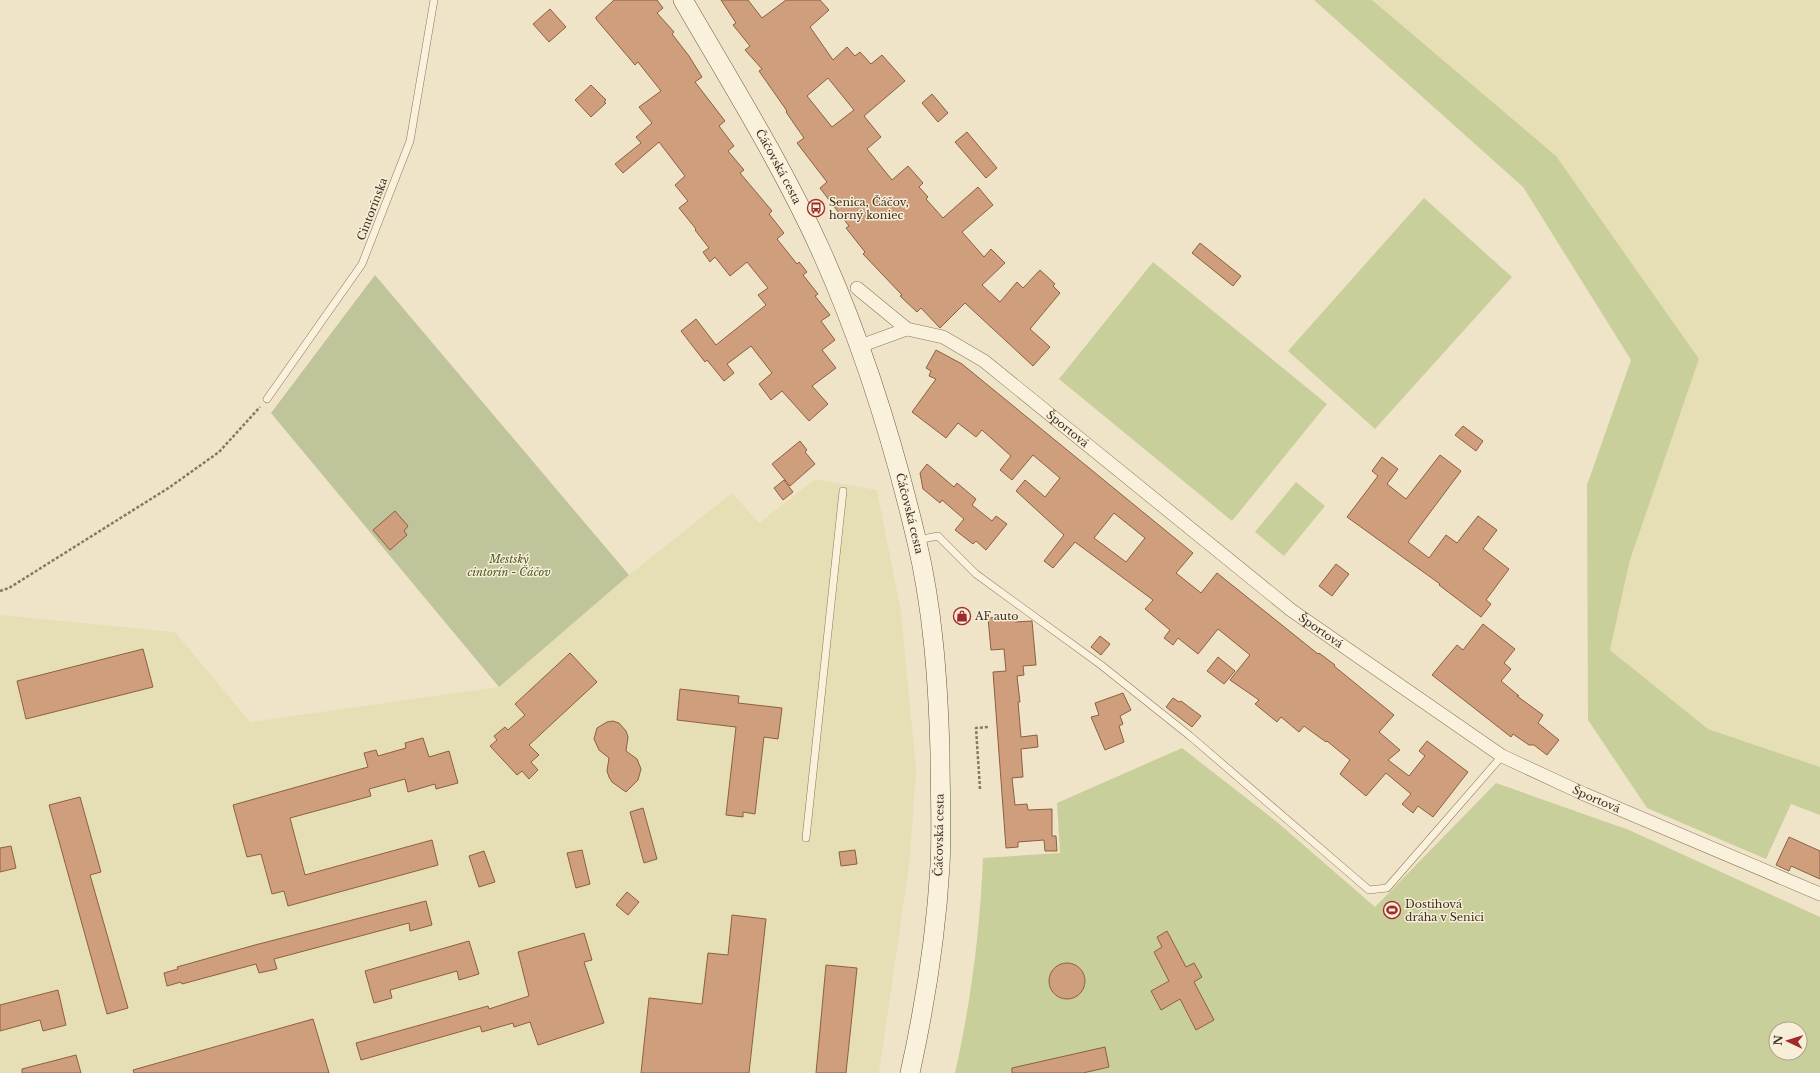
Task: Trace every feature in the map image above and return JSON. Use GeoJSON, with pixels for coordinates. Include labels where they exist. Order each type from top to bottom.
{"type":"FeatureCollection","features":[{"type":"Feature","properties":{"kind":"main road","name":"Čáčovská cesta"},"geometry":{"type":"LineString","coordinates":[[683,0],[795,199],[822,253],[860,346],[888,436],[917,540],[925,586],[938,694],[941,837],[935,927],[923,1009],[910,1073]]}},
{"type":"Feature","properties":{"kind":"street"},"geometry":{"type":"LineString","coordinates":[[857,288],[907,329]]}},
{"type":"Feature","properties":{"kind":"street"},"geometry":{"type":"LineString","coordinates":[[860,346],[907,329]]}},
{"type":"Feature","properties":{"kind":"street","name":"Športová"},"geometry":{"type":"LineString","coordinates":[[907,329],[943,337],[984,361],[1291,610],[1502,756],[1584,794],[1820,894]]}},
{"type":"Feature","properties":{"kind":"lane","name":"Cintorínska"},"geometry":{"type":"LineString","coordinates":[[267,399],[323,317],[362,264],[410,140],[434,0]]}},
{"type":"Feature","properties":{"kind":"lane"},"geometry":{"type":"LineString","coordinates":[[806,838],[842,491]]}},
{"type":"Feature","properties":{"kind":"lane"},"geometry":{"type":"LineString","coordinates":[[917,540],[938,536],[976,574],[1101,665],[1190,736],[1369,890],[1387,888],[1502,756]]}},
{"type":"Feature","properties":{"kind":"path"},"geometry":{"type":"LineString","coordinates":[[0,591],[9,588],[170,487],[220,452],[267,399]]}},
{"type":"Feature","properties":{"kind":"path"},"geometry":{"type":"LineString","coordinates":[[980,789],[976,728],[989,727]]}},
{"type":"Feature","properties":{"kind":"shaded area"},"geometry":{"type":"Polygon","coordinates":[[[1372,0],[1820,0],[1820,767],[1708,729],[1610,650],[1630,560],[1699,359],[1387,14],[1372,0]]]}},
{"type":"Feature","properties":{"kind":"shaded area"},"geometry":{"type":"Polygon","coordinates":[[[815,479],[877,490],[901,612],[916,769],[910,858],[879,1073],[0,1073],[0,615],[175,632],[250,722],[499,687],[629,575],[732,493],[759,523],[815,479]]]}},
{"type":"Feature","properties":{"kind":"green space"},"geometry":{"type":"Polygon","coordinates":[[[1314,0],[1372,0],[1556,156],[1699,359],[1630,560],[1610,650],[1708,729],[1820,767],[1820,815],[1791,804],[1766,859],[1647,808],[1588,720],[1587,485],[1631,360],[1523,187],[1314,0]]]}},
{"type":"Feature","properties":{"kind":"green space"},"geometry":{"type":"Polygon","coordinates":[[[1424,198],[1512,277],[1375,429],[1288,351],[1424,198]]]}},
{"type":"Feature","properties":{"kind":"green space"},"geometry":{"type":"Polygon","coordinates":[[[1153,262],[1327,404],[1232,521],[1059,379],[1153,262]]]}},
{"type":"Feature","properties":{"kind":"green space","name":"Mestský cintorín - Čáčov"},"geometry":{"type":"Polygon","coordinates":[[[375,275],[629,575],[499,687],[271,413],[375,275]]]}},
{"type":"Feature","properties":{"kind":"green space"},"geometry":{"type":"Polygon","coordinates":[[[1296,482],[1325,506],[1284,556],[1255,532],[1296,482]]]}},
{"type":"Feature","properties":{"kind":"green space","name":"Dostihová dráha v Senici"},"geometry":{"type":"Polygon","coordinates":[[[1182,748],[1277,822],[1375,907],[1496,783],[1629,830],[1820,917],[1820,1073],[955,1073],[966,1020],[974,966],[980,912],[983,858],[1060,853],[1057,803],[1182,748]]]}},
{"type":"Feature","properties":{"kind":"building"},"geometry":{"type":"Polygon","coordinates":[[[614,0],[657,0],[663,8],[657,13],[674,32],[672,34],[689,56],[702,77],[695,82],[725,121],[719,126],[734,146],[728,151],[744,170],[740,173],[772,211],[769,214],[784,233],[777,239],[797,264],[799,262],[807,272],[803,275],[818,294],[815,296],[830,315],[821,321],[835,340],[822,350],[836,368],[812,386],[828,404],[809,421],[782,391],[771,400],[759,384],[772,373],[751,346],[727,364],[734,373],[724,381],[707,360],[705,362],[681,331],[696,319],[716,345],[766,305],[758,295],[768,288],[747,262],[730,276],[715,257],[710,262],[703,252],[709,248],[679,208],[688,201],[675,185],[685,176],[659,142],[623,173],[615,164],[641,143],[636,137],[652,123],[639,107],[661,91],[638,62],[635,65],[596,19],[596,17],[614,0]]]}},
{"type":"Feature","properties":{"kind":"building"},"geometry":{"type":"Polygon","coordinates":[[[721,0],[748,0],[762,18],[786,0],[820,0],[829,10],[810,27],[833,60],[847,47],[855,56],[860,52],[871,64],[882,55],[905,81],[864,116],[881,137],[867,149],[892,180],[908,166],[923,183],[919,187],[928,197],[926,199],[943,218],[978,187],[993,205],[962,232],[984,257],[991,249],[1005,263],[982,285],[1000,302],[1017,282],[1023,288],[1040,270],[1055,284],[1053,286],[1060,293],[1030,329],[1050,347],[1033,366],[965,303],[940,328],[921,308],[917,312],[900,296],[902,295],[863,254],[865,252],[846,228],[849,226],[820,188],[827,182],[797,143],[804,138],[759,71],[762,69],[745,50],[750,46],[733,25],[736,23],[721,0]],[[828,78],[807,96],[832,127],[854,110],[828,78]]]}},
{"type":"Feature","properties":{"kind":"building"},"geometry":{"type":"Polygon","coordinates":[[[550,9],[566,27],[549,42],[533,24],[550,9]]]}},
{"type":"Feature","properties":{"kind":"building"},"geometry":{"type":"Polygon","coordinates":[[[591,85],[606,100],[604,102],[606,103],[591,117],[575,100],[591,85]]]}},
{"type":"Feature","properties":{"kind":"building"},"geometry":{"type":"Polygon","coordinates":[[[932,94],[948,113],[938,122],[922,103],[932,94]]]}},
{"type":"Feature","properties":{"kind":"building"},"geometry":{"type":"Polygon","coordinates":[[[967,132],[997,168],[986,178],[955,142],[967,132]]]}},
{"type":"Feature","properties":{"kind":"building"},"geometry":{"type":"Polygon","coordinates":[[[1200,243],[1241,276],[1233,286],[1192,253],[1200,243]]]}},
{"type":"Feature","properties":{"kind":"building"},"geometry":{"type":"Polygon","coordinates":[[[936,350],[962,364],[1193,553],[1176,573],[1201,593],[1217,573],[1318,654],[1319,653],[1335,665],[1334,666],[1394,715],[1379,732],[1400,750],[1388,760],[1409,776],[1425,756],[1419,751],[1427,741],[1468,772],[1433,817],[1418,806],[1413,813],[1402,804],[1411,794],[1386,773],[1366,796],[1340,774],[1350,760],[1327,741],[1326,742],[1304,726],[1299,732],[1281,717],[1277,722],[1255,704],[1259,700],[1230,680],[1250,655],[1218,629],[1198,654],[1178,638],[1173,645],[1164,638],[1170,630],[1145,609],[1153,600],[1075,542],[1053,568],[1044,561],[1064,535],[1016,491],[1025,480],[1045,497],[1060,478],[1033,455],[1012,480],[1000,470],[1011,456],[982,430],[976,437],[958,423],[946,438],[912,412],[936,379],[929,376],[931,371],[926,368],[936,350]],[[1114,513],[1094,538],[1126,562],[1145,538],[1114,513]]]}},
{"type":"Feature","properties":{"kind":"building"},"geometry":{"type":"Polygon","coordinates":[[[1463,426],[1483,441],[1476,451],[1455,435],[1463,426]]]}},
{"type":"Feature","properties":{"kind":"building"},"geometry":{"type":"Polygon","coordinates":[[[800,441],[807,450],[805,452],[815,464],[790,486],[772,464],[800,441]]]}},
{"type":"Feature","properties":{"kind":"building"},"geometry":{"type":"Polygon","coordinates":[[[1440,455],[1461,471],[1408,542],[1429,558],[1446,535],[1457,543],[1478,516],[1497,530],[1483,549],[1509,569],[1486,600],[1491,604],[1481,617],[1439,585],[1440,584],[1347,517],[1378,476],[1372,471],[1382,457],[1398,469],[1387,484],[1406,499],[1440,455]]]}},
{"type":"Feature","properties":{"kind":"building"},"geometry":{"type":"Polygon","coordinates":[[[927,464],[954,487],[957,483],[976,499],[972,505],[992,521],[996,516],[1007,524],[986,550],[976,541],[973,544],[955,530],[964,519],[942,500],[940,503],[923,489],[920,473],[927,464]]]}},
{"type":"Feature","properties":{"kind":"building"},"geometry":{"type":"Polygon","coordinates":[[[784,480],[793,492],[783,500],[774,488],[784,480]]]}},
{"type":"Feature","properties":{"kind":"building"},"geometry":{"type":"Polygon","coordinates":[[[395,511],[408,526],[404,531],[407,535],[390,550],[373,530],[395,511]]]}},
{"type":"Feature","properties":{"kind":"building"},"geometry":{"type":"Polygon","coordinates":[[[1336,564],[1349,574],[1332,596],[1319,586],[1336,564]]]}},
{"type":"Feature","properties":{"kind":"building"},"geometry":{"type":"Polygon","coordinates":[[[1015,616],[1015,622],[1032,621],[1036,665],[1023,666],[1024,675],[1017,676],[1020,702],[1018,702],[1021,737],[1037,735],[1038,747],[1021,749],[1023,777],[1012,778],[1015,805],[1027,804],[1028,810],[1052,809],[1052,836],[1056,836],[1057,851],[1045,851],[1044,840],[1018,842],[1018,847],[1006,848],[993,672],[1006,671],[1004,649],[991,650],[988,618],[1015,616]]]}},
{"type":"Feature","properties":{"kind":"building"},"geometry":{"type":"Polygon","coordinates":[[[1483,624],[1515,649],[1504,663],[1511,669],[1501,681],[1519,696],[1517,696],[1543,715],[1538,723],[1559,740],[1547,755],[1534,745],[1529,745],[1513,734],[1511,737],[1432,675],[1457,645],[1463,650],[1483,624]]]}},
{"type":"Feature","properties":{"kind":"building"},"geometry":{"type":"Polygon","coordinates":[[[1100,636],[1110,644],[1101,655],[1091,647],[1100,636]]]}},
{"type":"Feature","properties":{"kind":"building"},"geometry":{"type":"Polygon","coordinates":[[[143,649],[153,687],[26,719],[17,681],[143,649]]]}},
{"type":"Feature","properties":{"kind":"building"},"geometry":{"type":"Polygon","coordinates":[[[570,653],[597,682],[529,745],[539,755],[531,762],[538,770],[529,779],[522,771],[517,775],[490,746],[497,740],[494,736],[505,727],[508,730],[525,715],[515,704],[570,653]]]}},
{"type":"Feature","properties":{"kind":"building"},"geometry":{"type":"Polygon","coordinates":[[[1218,657],[1235,671],[1224,684],[1207,671],[1218,657]]]}},
{"type":"Feature","properties":{"kind":"building"},"geometry":{"type":"Polygon","coordinates":[[[680,689],[739,696],[738,703],[782,708],[778,739],[764,737],[755,814],[743,812],[743,817],[726,815],[736,727],[677,720],[680,689]]]}},
{"type":"Feature","properties":{"kind":"building"},"geometry":{"type":"Polygon","coordinates":[[[1123,693],[1131,710],[1120,716],[1123,724],[1119,726],[1124,742],[1105,750],[1091,717],[1099,715],[1095,703],[1123,693]]]}},
{"type":"Feature","properties":{"kind":"building"},"geometry":{"type":"Polygon","coordinates":[[[1173,698],[1179,702],[1181,701],[1201,716],[1192,727],[1166,707],[1173,698]]]}},
{"type":"Feature","properties":{"kind":"building"},"geometry":{"type":"Polygon","coordinates":[[[613,721],[619,723],[626,731],[628,737],[626,751],[637,759],[641,769],[638,780],[626,792],[612,782],[607,771],[609,758],[599,750],[594,739],[597,728],[607,722],[613,721]]]}},
{"type":"Feature","properties":{"kind":"building"},"geometry":{"type":"Polygon","coordinates":[[[423,738],[429,757],[449,751],[458,783],[436,789],[435,784],[408,792],[405,779],[369,789],[371,796],[290,818],[305,875],[432,840],[438,865],[288,906],[284,891],[272,894],[261,854],[247,857],[233,805],[368,767],[364,753],[376,750],[378,756],[406,748],[405,743],[423,738]]]}},
{"type":"Feature","properties":{"kind":"building"},"geometry":{"type":"Polygon","coordinates":[[[80,797],[101,872],[90,875],[128,1008],[107,1014],[49,805],[80,797]]]}},
{"type":"Feature","properties":{"kind":"building"},"geometry":{"type":"Polygon","coordinates":[[[643,808],[657,859],[644,863],[630,812],[643,808]]]}},
{"type":"Feature","properties":{"kind":"building"},"geometry":{"type":"Polygon","coordinates":[[[1789,837],[1820,851],[1820,879],[1791,866],[1789,871],[1776,865],[1789,837]]]}},
{"type":"Feature","properties":{"kind":"building"},"geometry":{"type":"Polygon","coordinates":[[[11,846],[16,868],[0,872],[0,848],[11,846]]]}},
{"type":"Feature","properties":{"kind":"building"},"geometry":{"type":"Polygon","coordinates":[[[582,850],[590,884],[576,888],[567,853],[582,850]]]}},
{"type":"Feature","properties":{"kind":"building"},"geometry":{"type":"Polygon","coordinates":[[[855,850],[857,864],[841,866],[839,852],[855,850]]]}},
{"type":"Feature","properties":{"kind":"building"},"geometry":{"type":"Polygon","coordinates":[[[484,851],[495,882],[479,887],[469,856],[484,851]]]}},
{"type":"Feature","properties":{"kind":"building"},"geometry":{"type":"Polygon","coordinates":[[[627,892],[639,902],[628,915],[616,905],[627,892]]]}},
{"type":"Feature","properties":{"kind":"building"},"geometry":{"type":"Polygon","coordinates":[[[426,901],[432,925],[410,931],[409,923],[274,959],[277,969],[259,973],[256,964],[182,984],[181,982],[167,986],[164,973],[178,969],[177,967],[255,945],[426,901]]]}},
{"type":"Feature","properties":{"kind":"building"},"geometry":{"type":"Polygon","coordinates":[[[732,915],[766,919],[749,1073],[641,1073],[649,998],[702,1004],[708,953],[728,955],[732,915]]]}},
{"type":"Feature","properties":{"kind":"building"},"geometry":{"type":"Polygon","coordinates":[[[1167,931],[1186,967],[1194,963],[1202,977],[1194,982],[1214,1020],[1196,1030],[1180,999],[1161,1010],[1151,991],[1169,981],[1154,952],[1162,947],[1157,937],[1167,931]]]}},
{"type":"Feature","properties":{"kind":"building"},"geometry":{"type":"Polygon","coordinates":[[[584,933],[592,960],[584,962],[604,1023],[538,1045],[530,1022],[514,1027],[513,1023],[482,1032],[480,1026],[361,1060],[356,1043],[488,1006],[489,1009],[529,996],[518,952],[584,933]]]}},
{"type":"Feature","properties":{"kind":"building"},"geometry":{"type":"Polygon","coordinates":[[[469,941],[479,974],[459,980],[457,971],[390,990],[392,998],[374,1003],[365,971],[469,941]]]}},
{"type":"Feature","properties":{"kind":"building"},"geometry":{"type":"Polygon","coordinates":[[[1067,963],[1080,968],[1085,981],[1080,994],[1067,999],[1054,994],[1049,981],[1054,968],[1067,963]]]}},
{"type":"Feature","properties":{"kind":"building"},"geometry":{"type":"Polygon","coordinates":[[[826,965],[857,968],[846,1073],[816,1073],[826,965]]]}},
{"type":"Feature","properties":{"kind":"building"},"geometry":{"type":"Polygon","coordinates":[[[58,990],[66,1025],[43,1031],[40,1020],[0,1031],[0,1005],[58,990]]]}},
{"type":"Feature","properties":{"kind":"building"},"geometry":{"type":"Polygon","coordinates":[[[313,1019],[329,1073],[134,1073],[133,1070],[313,1019]]]}},
{"type":"Feature","properties":{"kind":"building"},"geometry":{"type":"Polygon","coordinates":[[[1105,1047],[1109,1067],[1083,1073],[1012,1073],[1012,1068],[1105,1047]]]}},
{"type":"Feature","properties":{"kind":"building"},"geometry":{"type":"Polygon","coordinates":[[[76,1055],[81,1073],[22,1073],[22,1069],[76,1055]]]}},
{"type":"Feature","properties":{"kind":"place","name":"Senica, Čáčov, horný koniec"},"geometry":{"type":"Point","coordinates":[816,208]}},
{"type":"Feature","properties":{"kind":"place","name":"AF auto"},"geometry":{"type":"Point","coordinates":[962,616]}},
{"type":"Feature","properties":{"kind":"place","name":"Dostihová dráha v Senici"},"geometry":{"type":"Point","coordinates":[1392,910]}}]}
